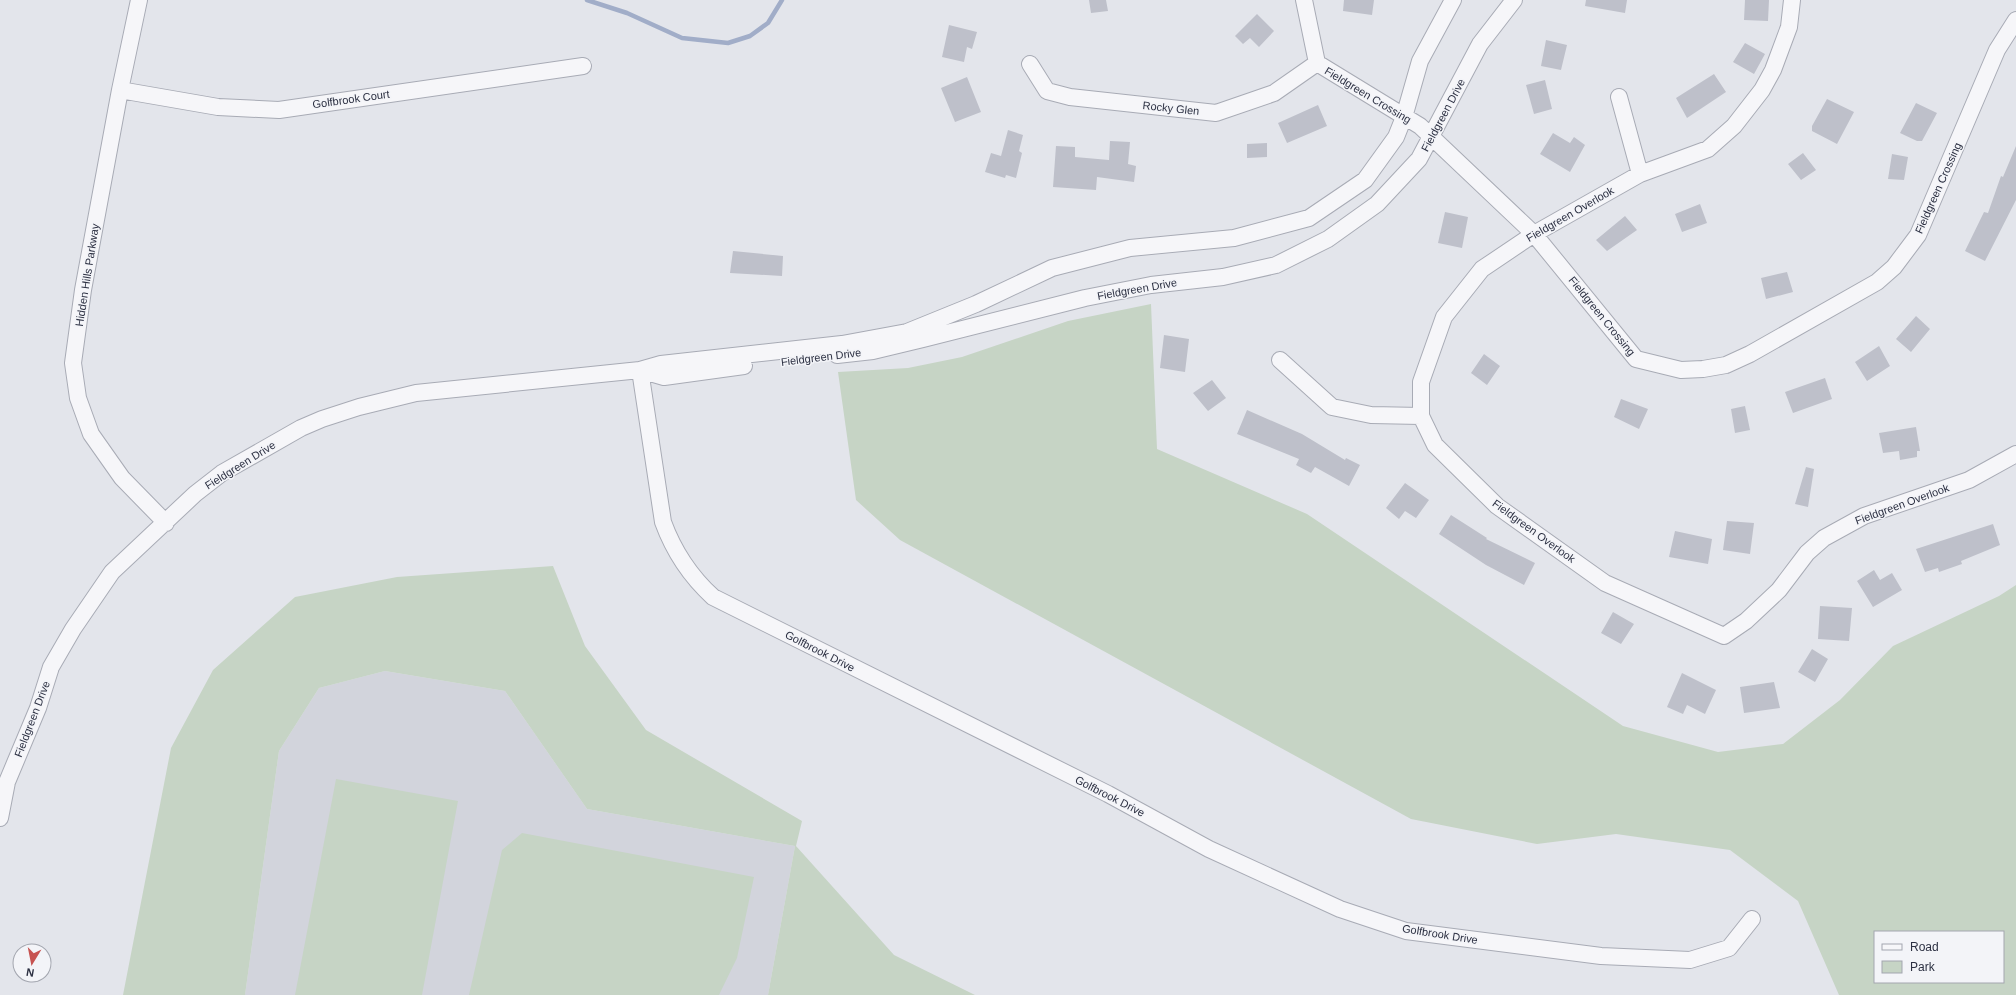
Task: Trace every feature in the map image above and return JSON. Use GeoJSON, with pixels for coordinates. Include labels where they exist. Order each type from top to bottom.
{"type":"FeatureCollection","features":[{"type":"Feature","properties":{"kind":"street","name":"Hidden Hills Parkway"},"geometry":{"type":"LineString","coordinates":[[139,0],[120,90],[83,290],[73,363],[78,398],[91,434],[122,478],[166,523]]}},
{"type":"Feature","properties":{"kind":"street","name":"Fieldgreen Crossing"},"geometry":{"type":"LineString","coordinates":[[1304,0],[1316,64],[1420,126],[1534,234],[1636,359],[1680,370],[1703,369],[1726,364],[1750,354],[1877,282],[1894,267],[1918,235],[1997,50],[2016,20]]}},
{"type":"Feature","properties":{"kind":"street","name":"Fieldgreen Drive"},"geometry":{"type":"LineString","coordinates":[[0,818],[7,782],[38,708],[51,667],[73,629],[112,572],[166,523],[195,494],[222,474],[301,428],[359,407],[416,393],[640,370],[661,364],[842,344],[907,332],[976,304],[1052,268],[1130,248],[1234,238],[1309,218],[1365,180],[1396,137],[1404,117],[1420,61],[1453,0]]}},
{"type":"Feature","properties":{"kind":"street","name":"Fieldgreen Drive"},"geometry":{"type":"LineString","coordinates":[[640,370],[664,377],[730,367],[873,351],[1085,298],[1151,285],[1223,277],[1276,265],[1328,239],[1377,204],[1419,159],[1432,138],[1480,44],[1514,0]]}},
{"type":"Feature","properties":{"kind":"street","name":"Fieldgreen Overlook"},"geometry":{"type":"LineString","coordinates":[[1792,0],[1789,27],[1773,70],[1762,90],[1734,126],[1708,149],[1640,174],[1534,234],[1482,269],[1444,317],[1421,382],[1421,416],[1435,445],[1496,506],[1605,583],[1724,636],[1746,621],[1779,590],[1807,554],[1824,538],[1864,516],[1969,480],[2016,454]]}},
{"type":"Feature","properties":{"kind":"street","name":"Rocky Glen"},"geometry":{"type":"LineString","coordinates":[[1030,64],[1047,91],[1070,98],[1216,113],[1274,93],[1316,64]]}},
{"type":"Feature","properties":{"kind":"street","name":"Golfbrook Court"},"geometry":{"type":"LineString","coordinates":[[120,90],[218,107],[279,110],[583,66]]}},
{"type":"Feature","properties":{"kind":"street"},"geometry":{"type":"LineString","coordinates":[[1619,97],[1640,174]]}},
{"type":"Feature","properties":{"kind":"street"},"geometry":{"type":"LineString","coordinates":[[1280,360],[1332,407],[1371,415],[1421,416]]}},
{"type":"Feature","properties":{"kind":"street","name":"Golfbrook Drive"},"geometry":{"type":"LineString","coordinates":[[640,370],[663,522],[671,544],[696,582],[713,597],[1108,794],[1210,849],[1340,909],[1406,931],[1585,954],[1690,960],[1729,948],[1752,920]]}},
{"type":"Feature","properties":{"kind":"shaded area"},"geometry":{"type":"Polygon","coordinates":[[[385,671],[505,691],[587,809],[795,846],[768,995],[245,995],[279,751],[319,688],[385,671]]]}},
{"type":"Feature","properties":{"kind":"green space"},"geometry":{"type":"Polygon","coordinates":[[[1151,304],[1157,449],[1307,514],[1623,726],[1718,752],[1783,744],[1840,700],[1893,646],[1999,596],[2016,585],[2016,995],[1839,995],[1798,901],[1730,850],[1616,834],[1537,844],[1411,819],[900,540],[856,500],[838,372],[908,368],[962,357],[1068,321],[1151,304]]]}},
{"type":"Feature","properties":{"kind":"green space"},"geometry":{"type":"Polygon","coordinates":[[[553,566],[585,646],[646,730],[802,821],[796,846],[894,955],[975,995],[768,995],[795,846],[587,809],[505,691],[385,671],[319,688],[279,751],[245,995],[123,995],[171,748],[213,670],[295,597],[397,577],[553,566]]]}},
{"type":"Feature","properties":{"kind":"green space"},"geometry":{"type":"Polygon","coordinates":[[[336,779],[458,801],[422,995],[295,995],[336,779]]]}},
{"type":"Feature","properties":{"kind":"green space"},"geometry":{"type":"Polygon","coordinates":[[[522,833],[754,877],[737,958],[719,995],[469,995],[502,850],[522,833]]]}},
{"type":"Feature","properties":{"kind":"building"},"geometry":{"type":"Polygon","coordinates":[[[1089,0],[1106,0],[1108,11],[1091,13],[1089,0]]]}},
{"type":"Feature","properties":{"kind":"building"},"geometry":{"type":"Polygon","coordinates":[[[1344,0],[1374,0],[1372,15],[1343,11],[1344,0]]]}},
{"type":"Feature","properties":{"kind":"building"},"geometry":{"type":"Polygon","coordinates":[[[1586,0],[1627,0],[1625,13],[1585,6],[1586,0]]]}},
{"type":"Feature","properties":{"kind":"building"},"geometry":{"type":"Polygon","coordinates":[[[1745,0],[1769,0],[1768,21],[1744,20],[1745,0]]]}},
{"type":"Feature","properties":{"kind":"building"},"geometry":{"type":"Polygon","coordinates":[[[1257,14],[1274,31],[1259,47],[1250,38],[1243,44],[1235,36],[1257,14]]]}},
{"type":"Feature","properties":{"kind":"building"},"geometry":{"type":"Polygon","coordinates":[[[949,25],[977,32],[972,49],[967,47],[964,62],[942,57],[949,25]]]}},
{"type":"Feature","properties":{"kind":"building"},"geometry":{"type":"Polygon","coordinates":[[[1546,40],[1567,45],[1561,70],[1541,66],[1546,40]]]}},
{"type":"Feature","properties":{"kind":"building"},"geometry":{"type":"Polygon","coordinates":[[[1745,43],[1765,54],[1754,74],[1733,62],[1745,43]]]}},
{"type":"Feature","properties":{"kind":"building"},"geometry":{"type":"Polygon","coordinates":[[[1714,74],[1726,92],[1687,118],[1676,98],[1714,74]]]}},
{"type":"Feature","properties":{"kind":"building"},"geometry":{"type":"Polygon","coordinates":[[[967,77],[981,112],[955,122],[941,88],[967,77]]]}},
{"type":"Feature","properties":{"kind":"building"},"geometry":{"type":"Polygon","coordinates":[[[1545,80],[1552,109],[1534,114],[1526,85],[1545,80]]]}},
{"type":"Feature","properties":{"kind":"building"},"geometry":{"type":"Polygon","coordinates":[[[1827,99],[1854,112],[1837,144],[1812,131],[1812,126],[1827,99]]]}},
{"type":"Feature","properties":{"kind":"building"},"geometry":{"type":"Polygon","coordinates":[[[1916,103],[1937,113],[1922,141],[1917,141],[1900,133],[1916,103]]]}},
{"type":"Feature","properties":{"kind":"building"},"geometry":{"type":"Polygon","coordinates":[[[1318,105],[1327,126],[1287,143],[1278,123],[1318,105]]]}},
{"type":"Feature","properties":{"kind":"building"},"geometry":{"type":"Polygon","coordinates":[[[1008,130],[1023,135],[1019,151],[1022,153],[1016,178],[1006,175],[1005,178],[985,172],[991,153],[1001,156],[1008,130]]]}},
{"type":"Feature","properties":{"kind":"building"},"geometry":{"type":"Polygon","coordinates":[[[1553,133],[1570,143],[1574,137],[1585,145],[1570,172],[1540,154],[1553,133]]]}},
{"type":"Feature","properties":{"kind":"building"},"geometry":{"type":"Polygon","coordinates":[[[1110,141],[1130,142],[1128,164],[1136,166],[1134,182],[1097,177],[1096,190],[1053,187],[1056,146],[1075,147],[1075,157],[1109,160],[1110,141]]]}},
{"type":"Feature","properties":{"kind":"building"},"geometry":{"type":"Polygon","coordinates":[[[1267,143],[1267,157],[1247,158],[1247,144],[1267,143]]]}},
{"type":"Feature","properties":{"kind":"building"},"geometry":{"type":"Polygon","coordinates":[[[2016,146],[2016,200],[1985,261],[1965,251],[1984,212],[1988,213],[2001,176],[2003,177],[2016,146]]]}},
{"type":"Feature","properties":{"kind":"building"},"geometry":{"type":"Polygon","coordinates":[[[1803,153],[1816,170],[1801,180],[1788,164],[1803,153]]]}},
{"type":"Feature","properties":{"kind":"building"},"geometry":{"type":"Polygon","coordinates":[[[1892,154],[1908,157],[1904,180],[1888,179],[1892,154]]]}},
{"type":"Feature","properties":{"kind":"building"},"geometry":{"type":"Polygon","coordinates":[[[1700,204],[1707,223],[1682,232],[1675,214],[1700,204]]]}},
{"type":"Feature","properties":{"kind":"building"},"geometry":{"type":"Polygon","coordinates":[[[1445,212],[1468,217],[1462,248],[1438,243],[1445,212]]]}},
{"type":"Feature","properties":{"kind":"building"},"geometry":{"type":"Polygon","coordinates":[[[1625,216],[1637,230],[1607,251],[1596,240],[1625,216]]]}},
{"type":"Feature","properties":{"kind":"building"},"geometry":{"type":"Polygon","coordinates":[[[733,251],[783,256],[782,276],[730,273],[733,251]]]}},
{"type":"Feature","properties":{"kind":"building"},"geometry":{"type":"Polygon","coordinates":[[[1787,272],[1793,292],[1766,299],[1761,278],[1787,272]]]}},
{"type":"Feature","properties":{"kind":"building"},"geometry":{"type":"Polygon","coordinates":[[[1916,316],[1930,329],[1911,352],[1896,339],[1916,316]]]}},
{"type":"Feature","properties":{"kind":"building"},"geometry":{"type":"Polygon","coordinates":[[[1164,335],[1189,339],[1185,372],[1160,368],[1164,335]]]}},
{"type":"Feature","properties":{"kind":"building"},"geometry":{"type":"Polygon","coordinates":[[[1879,346],[1890,366],[1867,381],[1855,362],[1879,346]]]}},
{"type":"Feature","properties":{"kind":"building"},"geometry":{"type":"Polygon","coordinates":[[[1484,354],[1500,366],[1487,385],[1471,373],[1484,354]]]}},
{"type":"Feature","properties":{"kind":"building"},"geometry":{"type":"Polygon","coordinates":[[[1825,378],[1832,399],[1793,413],[1785,392],[1825,378]]]}},
{"type":"Feature","properties":{"kind":"building"},"geometry":{"type":"Polygon","coordinates":[[[1212,380],[1226,398],[1208,411],[1193,393],[1212,380]]]}},
{"type":"Feature","properties":{"kind":"building"},"geometry":{"type":"Polygon","coordinates":[[[1621,399],[1648,409],[1639,429],[1614,417],[1621,399]]]}},
{"type":"Feature","properties":{"kind":"building"},"geometry":{"type":"Polygon","coordinates":[[[1745,406],[1750,430],[1735,433],[1731,409],[1745,406]]]}},
{"type":"Feature","properties":{"kind":"building"},"geometry":{"type":"Polygon","coordinates":[[[1247,410],[1302,434],[1345,460],[1346,458],[1360,465],[1349,486],[1315,467],[1311,473],[1296,465],[1299,459],[1237,434],[1247,410]]]}},
{"type":"Feature","properties":{"kind":"building"},"geometry":{"type":"Polygon","coordinates":[[[1916,427],[1920,451],[1917,451],[1917,457],[1900,460],[1899,451],[1883,453],[1879,433],[1916,427]]]}},
{"type":"Feature","properties":{"kind":"building"},"geometry":{"type":"Polygon","coordinates":[[[1806,467],[1814,469],[1808,507],[1795,504],[1806,467]]]}},
{"type":"Feature","properties":{"kind":"building"},"geometry":{"type":"Polygon","coordinates":[[[1405,483],[1429,500],[1416,518],[1405,511],[1399,519],[1386,508],[1405,483]]]}},
{"type":"Feature","properties":{"kind":"building"},"geometry":{"type":"Polygon","coordinates":[[[1451,515],[1487,538],[1486,539],[1535,563],[1524,585],[1486,565],[1439,534],[1451,515]]]}},
{"type":"Feature","properties":{"kind":"building"},"geometry":{"type":"Polygon","coordinates":[[[1727,521],[1754,523],[1750,554],[1723,550],[1727,521]]]}},
{"type":"Feature","properties":{"kind":"building"},"geometry":{"type":"Polygon","coordinates":[[[1993,524],[2000,545],[1961,561],[1962,564],[1939,572],[1938,568],[1925,572],[1916,549],[1993,524]]]}},
{"type":"Feature","properties":{"kind":"building"},"geometry":{"type":"Polygon","coordinates":[[[1675,531],[1712,539],[1708,564],[1669,557],[1675,531]]]}},
{"type":"Feature","properties":{"kind":"building"},"geometry":{"type":"Polygon","coordinates":[[[1874,570],[1880,580],[1892,573],[1902,590],[1873,607],[1857,581],[1874,570]]]}},
{"type":"Feature","properties":{"kind":"building"},"geometry":{"type":"Polygon","coordinates":[[[1820,606],[1852,608],[1849,641],[1818,639],[1820,606]]]}},
{"type":"Feature","properties":{"kind":"building"},"geometry":{"type":"Polygon","coordinates":[[[1613,612],[1634,624],[1621,644],[1601,633],[1613,612]]]}},
{"type":"Feature","properties":{"kind":"building"},"geometry":{"type":"Polygon","coordinates":[[[1812,649],[1828,659],[1815,682],[1798,672],[1812,649]]]}},
{"type":"Feature","properties":{"kind":"building"},"geometry":{"type":"Polygon","coordinates":[[[1682,673],[1716,690],[1705,714],[1687,705],[1683,714],[1667,707],[1682,673]]]}},
{"type":"Feature","properties":{"kind":"building"},"geometry":{"type":"Polygon","coordinates":[[[1774,682],[1780,708],[1744,713],[1740,687],[1774,682]]]}},
{"type":"Feature","properties":{"kind":"waterway"},"geometry":{"type":"LineString","coordinates":[[587,0],[627,13],[682,38],[728,43],[750,36],[768,23],[782,0]]}}]}
